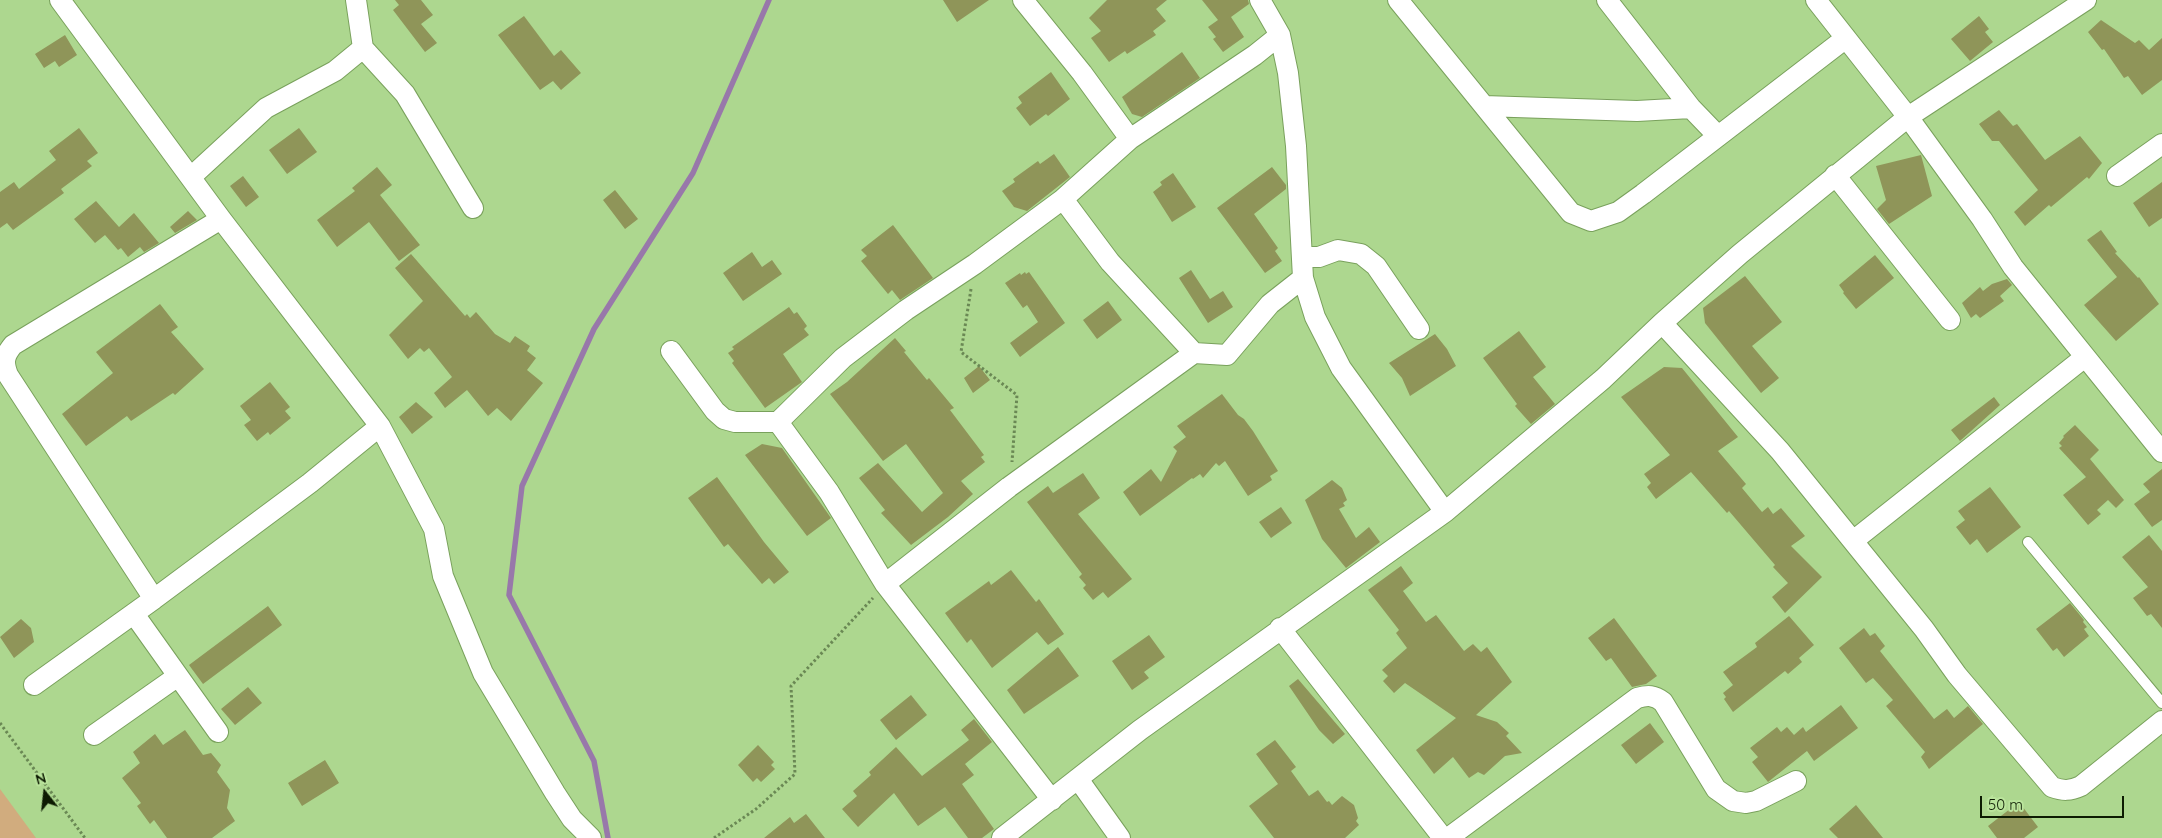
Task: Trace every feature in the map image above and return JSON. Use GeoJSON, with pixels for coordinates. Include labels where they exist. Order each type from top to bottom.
{"type":"FeatureCollection","features":[{"type":"Feature","properties":{"kind":"street"},"geometry":{"type":"LineString","coordinates":[[60,0],[221,219],[380,426],[434,529],[443,576],[483,673],[554,793],[572,819],[590,838]]}},
{"type":"Feature","properties":{"kind":"street"},"geometry":{"type":"LineString","coordinates":[[356,0],[363,48],[405,94],[473,208]]}},
{"type":"Feature","properties":{"kind":"street"},"geometry":{"type":"LineString","coordinates":[[1023,0],[1082,72],[1130,140]]}},
{"type":"Feature","properties":{"kind":"street"},"geometry":{"type":"LineString","coordinates":[[1260,0],[1280,35],[1288,73],[1295,136],[1304,278],[1315,316],[1341,368],[1445,512]]}},
{"type":"Feature","properties":{"kind":"street"},"geometry":{"type":"LineString","coordinates":[[1398,0],[1571,213],[1591,221],[1618,212],[1846,38]]}},
{"type":"Feature","properties":{"kind":"street"},"geometry":{"type":"LineString","coordinates":[[1607,0],[1691,108],[1718,136]]}},
{"type":"Feature","properties":{"kind":"street"},"geometry":{"type":"LineString","coordinates":[[1816,0],[1908,117],[1982,219],[2013,267],[2162,452]]}},
{"type":"Feature","properties":{"kind":"street"},"geometry":{"type":"LineString","coordinates":[[1002,838],[1140,730],[1280,628],[1445,512],[1603,379],[1740,254],[1908,117],[2086,0]]}},
{"type":"Feature","properties":{"kind":"street"},"geometry":{"type":"LineString","coordinates":[[671,351],[715,411],[724,419],[734,422],[778,422],[843,358],[906,310],[975,264],[1063,199],[1130,140],[1255,55],[1280,35]]}},
{"type":"Feature","properties":{"kind":"street"},"geometry":{"type":"LineString","coordinates":[[191,177],[266,108],[336,71],[363,48]]}},
{"type":"Feature","properties":{"kind":"street"},"geometry":{"type":"LineString","coordinates":[[1484,106],[1637,111],[1691,108]]}},
{"type":"Feature","properties":{"kind":"street"},"geometry":{"type":"LineString","coordinates":[[2117,176],[2162,144]]}},
{"type":"Feature","properties":{"kind":"street"},"geometry":{"type":"LineString","coordinates":[[1835,175],[1950,320]]}},
{"type":"Feature","properties":{"kind":"street"},"geometry":{"type":"LineString","coordinates":[[1063,199],[1110,262],[1194,353]]}},
{"type":"Feature","properties":{"kind":"street"},"geometry":{"type":"LineString","coordinates":[[154,599],[8,375],[4,364],[6,354],[13,345],[221,219]]}},
{"type":"Feature","properties":{"kind":"street"},"geometry":{"type":"LineString","coordinates":[[1302,256],[1319,257],[1338,250],[1361,254],[1376,266],[1419,329]]}},
{"type":"Feature","properties":{"kind":"street"},"geometry":{"type":"LineString","coordinates":[[885,584],[1009,487],[1194,353],[1227,356],[1270,304],[1304,278]]}},
{"type":"Feature","properties":{"kind":"street"},"geometry":{"type":"LineString","coordinates":[[1662,324],[1780,451],[1924,629],[1957,675],[2052,786],[2061,790],[2070,790],[2081,786],[2162,721]]}},
{"type":"Feature","properties":{"kind":"street"},"geometry":{"type":"LineString","coordinates":[[1853,541],[2086,357]]}},
{"type":"Feature","properties":{"kind":"street"},"geometry":{"type":"LineString","coordinates":[[778,422],[829,492],[885,584],[1052,800]]}},
{"type":"Feature","properties":{"kind":"street"},"geometry":{"type":"LineString","coordinates":[[34,685],[134,614],[310,483],[380,426]]}},
{"type":"Feature","properties":{"kind":"street"},"geometry":{"type":"LineString","coordinates":[[134,614],[218,732]]}},
{"type":"Feature","properties":{"kind":"street"},"geometry":{"type":"LineString","coordinates":[[1280,628],[1443,838]]}},
{"type":"Feature","properties":{"kind":"street"},"geometry":{"type":"LineString","coordinates":[[94,735],[178,676]]}},
{"type":"Feature","properties":{"kind":"street"},"geometry":{"type":"LineString","coordinates":[[1448,838],[1637,698],[1646,696],[1656,696],[1663,702],[1716,789],[1733,801],[1746,803],[1756,801],[1796,780]]}},
{"type":"Feature","properties":{"kind":"street"},"geometry":{"type":"LineString","coordinates":[[1078,779],[1120,838]]}},
{"type":"Feature","properties":{"kind":"lane"},"geometry":{"type":"LineString","coordinates":[[2028,542],[2162,704]]}},
{"type":"Feature","properties":{"kind":"path"},"geometry":{"type":"LineString","coordinates":[[975,264],[960,352],[1017,395],[1009,487]]}},
{"type":"Feature","properties":{"kind":"path"},"geometry":{"type":"LineString","coordinates":[[714,838],[756,809],[796,774],[791,686],[853,622],[885,584]]}},
{"type":"Feature","properties":{"kind":"path"},"geometry":{"type":"LineString","coordinates":[[0,723],[85,838]]}},
{"type":"Feature","properties":{"kind":"shaded area"},"geometry":{"type":"Polygon","coordinates":[[[0,789],[36,838],[0,838],[0,789]]]}},
{"type":"Feature","properties":{"kind":"building"},"geometry":{"type":"Polygon","coordinates":[[[395,0],[421,0],[433,15],[421,24],[437,43],[425,52],[393,10],[399,5],[395,0]]]}},
{"type":"Feature","properties":{"kind":"building"},"geometry":{"type":"Polygon","coordinates":[[[943,0],[989,0],[957,22],[943,0]]]}},
{"type":"Feature","properties":{"kind":"building"},"geometry":{"type":"Polygon","coordinates":[[[1107,0],[1167,0],[1156,9],[1166,21],[1153,31],[1156,35],[1127,54],[1125,51],[1109,62],[1091,38],[1101,31],[1089,18],[1107,0]]]}},
{"type":"Feature","properties":{"kind":"building"},"geometry":{"type":"Polygon","coordinates":[[[1202,0],[1248,0],[1249,4],[1231,17],[1244,37],[1223,52],[1213,39],[1216,37],[1208,27],[1218,20],[1202,0]]]}},
{"type":"Feature","properties":{"kind":"building"},"geometry":{"type":"Polygon","coordinates":[[[524,16],[554,56],[561,50],[581,73],[561,90],[553,81],[540,90],[498,35],[524,16]]]}},
{"type":"Feature","properties":{"kind":"building"},"geometry":{"type":"Polygon","coordinates":[[[1979,16],[1989,29],[1985,32],[1993,42],[1970,61],[1951,39],[1979,16]]]}},
{"type":"Feature","properties":{"kind":"building"},"geometry":{"type":"Polygon","coordinates":[[[2101,20],[2135,43],[2139,40],[2149,50],[2162,38],[2162,80],[2142,95],[2128,76],[2124,78],[2104,49],[2102,50],[2088,32],[2101,20]]]}},
{"type":"Feature","properties":{"kind":"building"},"geometry":{"type":"Polygon","coordinates":[[[65,35],[77,55],[59,67],[55,61],[44,68],[35,54],[65,35]]]}},
{"type":"Feature","properties":{"kind":"building"},"geometry":{"type":"Polygon","coordinates":[[[1182,52],[1200,78],[1142,117],[1132,114],[1122,97],[1182,52]]]}},
{"type":"Feature","properties":{"kind":"building"},"geometry":{"type":"Polygon","coordinates":[[[1051,72],[1070,99],[1048,116],[1046,114],[1030,126],[1016,108],[1022,103],[1018,97],[1051,72]]]}},
{"type":"Feature","properties":{"kind":"building"},"geometry":{"type":"Polygon","coordinates":[[[1999,110],[2013,126],[2017,124],[2045,160],[2080,136],[2102,163],[2089,179],[2087,177],[2051,207],[2049,205],[2025,226],[2014,212],[2038,190],[1999,141],[1992,141],[1979,124],[1999,110]]]}},
{"type":"Feature","properties":{"kind":"building"},"geometry":{"type":"Polygon","coordinates":[[[79,128],[98,153],[87,161],[92,166],[61,189],[64,193],[13,230],[7,223],[0,228],[0,192],[14,182],[19,189],[56,160],[49,151],[79,128]]]}},
{"type":"Feature","properties":{"kind":"building"},"geometry":{"type":"Polygon","coordinates":[[[299,128],[317,152],[287,174],[269,150],[299,128]]]}},
{"type":"Feature","properties":{"kind":"building"},"geometry":{"type":"Polygon","coordinates":[[[1054,154],[1070,177],[1027,211],[1014,207],[1002,191],[1015,182],[1013,179],[1038,161],[1040,164],[1054,154]]]}},
{"type":"Feature","properties":{"kind":"building"},"geometry":{"type":"Polygon","coordinates":[[[1921,155],[1932,196],[1889,224],[1877,209],[1886,200],[1876,166],[1921,155]]]}},
{"type":"Feature","properties":{"kind":"building"},"geometry":{"type":"Polygon","coordinates":[[[377,167],[392,185],[380,195],[420,245],[399,261],[369,222],[337,247],[317,220],[355,191],[352,188],[377,167]]]}},
{"type":"Feature","properties":{"kind":"building"},"geometry":{"type":"Polygon","coordinates":[[[1272,167],[1286,185],[1286,189],[1254,214],[1278,248],[1275,251],[1282,261],[1265,273],[1217,208],[1272,167]]]}},
{"type":"Feature","properties":{"kind":"building"},"geometry":{"type":"Polygon","coordinates":[[[1173,173],[1196,207],[1172,222],[1153,192],[1162,185],[1160,182],[1173,173]]]}},
{"type":"Feature","properties":{"kind":"building"},"geometry":{"type":"Polygon","coordinates":[[[243,176],[259,197],[246,207],[230,186],[243,176]]]}},
{"type":"Feature","properties":{"kind":"building"},"geometry":{"type":"Polygon","coordinates":[[[2162,182],[2162,218],[2149,227],[2133,203],[2162,182]]]}},
{"type":"Feature","properties":{"kind":"building"},"geometry":{"type":"Polygon","coordinates":[[[615,190],[638,219],[625,229],[603,200],[615,190]]]}},
{"type":"Feature","properties":{"kind":"building"},"geometry":{"type":"Polygon","coordinates":[[[96,201],[119,227],[134,213],[159,243],[144,252],[140,247],[128,257],[121,248],[118,250],[105,235],[95,243],[74,219],[96,201]]]}},
{"type":"Feature","properties":{"kind":"building"},"geometry":{"type":"Polygon","coordinates":[[[188,211],[197,220],[175,233],[170,227],[188,211]]]}},
{"type":"Feature","properties":{"kind":"building"},"geometry":{"type":"Polygon","coordinates":[[[893,225],[933,278],[900,300],[892,290],[888,294],[861,261],[867,256],[861,250],[893,225]]]}},
{"type":"Feature","properties":{"kind":"building"},"geometry":{"type":"Polygon","coordinates":[[[2101,230],[2117,252],[2115,253],[2139,277],[2159,304],[2116,341],[2084,305],[2117,277],[2087,240],[2101,230]]]}},
{"type":"Feature","properties":{"kind":"building"},"geometry":{"type":"Polygon","coordinates":[[[752,252],[762,267],[772,260],[782,274],[743,301],[723,273],[752,252]]]}},
{"type":"Feature","properties":{"kind":"building"},"geometry":{"type":"Polygon","coordinates":[[[411,254],[465,316],[467,314],[470,318],[476,312],[495,334],[510,343],[515,336],[530,346],[527,351],[536,358],[527,370],[543,383],[511,421],[497,408],[488,416],[467,390],[445,408],[434,393],[452,377],[429,348],[424,352],[420,348],[408,359],[389,335],[423,301],[395,268],[411,254]]]}},
{"type":"Feature","properties":{"kind":"building"},"geometry":{"type":"Polygon","coordinates":[[[1875,255],[1894,278],[1856,309],[1839,285],[1875,255]]]}},
{"type":"Feature","properties":{"kind":"building"},"geometry":{"type":"Polygon","coordinates":[[[1191,270],[1210,299],[1223,291],[1233,307],[1208,323],[1179,278],[1191,270]]]}},
{"type":"Feature","properties":{"kind":"building"},"geometry":{"type":"Polygon","coordinates":[[[1025,272],[1026,274],[1029,272],[1065,323],[1020,357],[1010,343],[1038,322],[1027,305],[1023,308],[1005,283],[1020,273],[1021,275],[1025,272]]]}},
{"type":"Feature","properties":{"kind":"building"},"geometry":{"type":"Polygon","coordinates":[[[1745,276],[1782,322],[1752,346],[1779,378],[1761,393],[1705,323],[1703,308],[1745,276]]]}},
{"type":"Feature","properties":{"kind":"building"},"geometry":{"type":"Polygon","coordinates":[[[2007,279],[2012,285],[2000,296],[2004,301],[1980,318],[1976,314],[1971,318],[1962,303],[1980,287],[1983,291],[1992,284],[2007,279]]]}},
{"type":"Feature","properties":{"kind":"building"},"geometry":{"type":"Polygon","coordinates":[[[1108,301],[1122,320],[1097,339],[1083,320],[1108,301]]]}},
{"type":"Feature","properties":{"kind":"building"},"geometry":{"type":"Polygon","coordinates":[[[160,304],[178,327],[171,332],[204,369],[175,395],[173,393],[131,421],[127,416],[86,446],[62,414],[113,373],[96,352],[160,304]]]}},
{"type":"Feature","properties":{"kind":"building"},"geometry":{"type":"Polygon","coordinates":[[[789,307],[794,314],[797,312],[807,326],[804,329],[809,335],[783,354],[802,382],[765,408],[732,363],[734,361],[728,353],[734,349],[732,347],[789,307]]]}},
{"type":"Feature","properties":{"kind":"building"},"geometry":{"type":"Polygon","coordinates":[[[1519,331],[1546,367],[1533,377],[1555,404],[1531,424],[1515,406],[1517,404],[1483,358],[1519,331]]]}},
{"type":"Feature","properties":{"kind":"building"},"geometry":{"type":"Polygon","coordinates":[[[1435,334],[1447,349],[1456,366],[1410,396],[1402,378],[1389,363],[1435,334]]]}},
{"type":"Feature","properties":{"kind":"building"},"geometry":{"type":"Polygon","coordinates":[[[895,338],[927,380],[929,378],[954,408],[950,410],[984,455],[981,457],[985,462],[961,481],[973,494],[948,517],[911,545],[881,513],[885,510],[859,478],[878,463],[922,512],[943,493],[906,444],[883,461],[830,394],[847,382],[895,338]]]}},
{"type":"Feature","properties":{"kind":"building"},"geometry":{"type":"Polygon","coordinates":[[[979,366],[990,380],[973,393],[964,378],[979,366]]]}},
{"type":"Feature","properties":{"kind":"building"},"geometry":{"type":"Polygon","coordinates":[[[1664,367],[1682,368],[1738,437],[1718,451],[1746,484],[1742,488],[1762,512],[1768,507],[1773,514],[1781,508],[1805,536],[1791,546],[1822,577],[1785,613],[1772,597],[1788,583],[1729,511],[1727,513],[1691,472],[1656,499],[1647,487],[1651,483],[1644,474],[1670,455],[1621,397],[1664,367]]]}},
{"type":"Feature","properties":{"kind":"building"},"geometry":{"type":"Polygon","coordinates":[[[270,382],[290,407],[285,411],[291,418],[270,435],[268,432],[257,441],[244,425],[251,420],[240,406],[270,382]]]}},
{"type":"Feature","properties":{"kind":"building"},"geometry":{"type":"Polygon","coordinates":[[[1222,394],[1253,431],[1278,471],[1270,476],[1272,480],[1248,496],[1225,461],[1219,466],[1216,463],[1203,478],[1200,474],[1192,478],[1140,516],[1123,492],[1151,469],[1161,482],[1177,451],[1173,447],[1186,437],[1177,426],[1222,394]]]}},
{"type":"Feature","properties":{"kind":"building"},"geometry":{"type":"Polygon","coordinates":[[[1994,397],[2000,405],[1960,441],[1951,430],[1994,397]]]}},
{"type":"Feature","properties":{"kind":"building"},"geometry":{"type":"Polygon","coordinates":[[[416,402],[433,417],[412,434],[399,417],[416,402]]]}},
{"type":"Feature","properties":{"kind":"building"},"geometry":{"type":"Polygon","coordinates":[[[2075,425],[2099,450],[2090,459],[2124,500],[2116,508],[2108,500],[2097,510],[2101,514],[2088,525],[2063,495],[2086,477],[2059,448],[2062,446],[2059,443],[2063,436],[2075,425]]]}},
{"type":"Feature","properties":{"kind":"building"},"geometry":{"type":"Polygon","coordinates":[[[762,444],[782,448],[831,518],[807,536],[745,455],[762,444]]]}},
{"type":"Feature","properties":{"kind":"building"},"geometry":{"type":"Polygon","coordinates":[[[2162,469],[2162,520],[2152,527],[2134,504],[2150,492],[2143,484],[2162,469]]]}},
{"type":"Feature","properties":{"kind":"building"},"geometry":{"type":"Polygon","coordinates":[[[1083,473],[1100,498],[1078,514],[1132,579],[1108,598],[1103,592],[1093,600],[1083,588],[1086,585],[1079,577],[1082,574],[1027,502],[1048,486],[1053,493],[1083,473]]]}},
{"type":"Feature","properties":{"kind":"building"},"geometry":{"type":"Polygon","coordinates":[[[717,477],[764,542],[789,572],[774,584],[769,578],[762,584],[728,544],[724,547],[688,498],[717,477]]]}},
{"type":"Feature","properties":{"kind":"building"},"geometry":{"type":"Polygon","coordinates":[[[1332,480],[1342,488],[1347,500],[1343,503],[1345,506],[1339,509],[1356,538],[1369,527],[1380,542],[1346,568],[1322,539],[1305,500],[1332,480]]]}},
{"type":"Feature","properties":{"kind":"building"},"geometry":{"type":"Polygon","coordinates":[[[1990,487],[2021,527],[1987,553],[1977,539],[1970,545],[1956,527],[1965,520],[1958,511],[1990,487]]]}},
{"type":"Feature","properties":{"kind":"building"},"geometry":{"type":"Polygon","coordinates":[[[1281,507],[1292,523],[1271,538],[1259,522],[1281,507]]]}},
{"type":"Feature","properties":{"kind":"building"},"geometry":{"type":"Polygon","coordinates":[[[2149,535],[2162,551],[2162,628],[2151,614],[2147,616],[2133,598],[2148,587],[2122,557],[2149,535]]]}},
{"type":"Feature","properties":{"kind":"building"},"geometry":{"type":"Polygon","coordinates":[[[1401,566],[1413,583],[1403,591],[1426,622],[1436,615],[1464,651],[1473,644],[1481,652],[1487,647],[1512,682],[1476,715],[1497,722],[1509,733],[1506,736],[1522,753],[1505,756],[1484,775],[1478,772],[1469,778],[1453,757],[1434,774],[1416,750],[1456,718],[1405,683],[1394,693],[1383,681],[1388,676],[1382,670],[1407,648],[1396,633],[1399,630],[1368,590],[1401,566]]]}},
{"type":"Feature","properties":{"kind":"building"},"geometry":{"type":"Polygon","coordinates":[[[1011,570],[1036,602],[1039,599],[1064,634],[1048,645],[1037,632],[992,668],[971,639],[967,643],[945,613],[989,581],[991,585],[1011,570]]]}},
{"type":"Feature","properties":{"kind":"building"},"geometry":{"type":"Polygon","coordinates":[[[2070,603],[2084,620],[2083,622],[2087,627],[2084,629],[2089,636],[2064,657],[2057,648],[2053,651],[2036,629],[2070,603]]]}},
{"type":"Feature","properties":{"kind":"building"},"geometry":{"type":"Polygon","coordinates":[[[268,606],[282,625],[203,684],[189,665],[268,606]]]}},
{"type":"Feature","properties":{"kind":"building"},"geometry":{"type":"Polygon","coordinates":[[[1789,616],[1814,645],[1799,658],[1802,662],[1788,674],[1785,671],[1733,712],[1724,699],[1726,697],[1723,693],[1733,685],[1723,672],[1757,647],[1755,643],[1789,616]]]}},
{"type":"Feature","properties":{"kind":"building"},"geometry":{"type":"Polygon","coordinates":[[[1614,618],[1657,676],[1646,684],[1632,687],[1611,658],[1606,661],[1588,638],[1614,618]]]}},
{"type":"Feature","properties":{"kind":"building"},"geometry":{"type":"Polygon","coordinates":[[[21,619],[31,628],[34,642],[14,658],[0,637],[21,619]]]}},
{"type":"Feature","properties":{"kind":"building"},"geometry":{"type":"Polygon","coordinates":[[[1864,628],[1870,636],[1875,633],[1885,646],[1880,651],[1934,719],[1947,709],[1954,718],[1968,706],[1983,724],[1929,769],[1921,757],[1925,752],[1886,706],[1893,700],[1873,678],[1866,683],[1839,648],[1864,628]]]}},
{"type":"Feature","properties":{"kind":"building"},"geometry":{"type":"Polygon","coordinates":[[[1149,635],[1165,657],[1144,672],[1149,678],[1132,690],[1112,661],[1149,635]]]}},
{"type":"Feature","properties":{"kind":"building"},"geometry":{"type":"Polygon","coordinates":[[[1058,647],[1079,676],[1024,714],[1007,690],[1058,647]]]}},
{"type":"Feature","properties":{"kind":"building"},"geometry":{"type":"Polygon","coordinates":[[[1298,679],[1345,734],[1333,744],[1319,730],[1289,686],[1298,679]]]}},
{"type":"Feature","properties":{"kind":"building"},"geometry":{"type":"Polygon","coordinates":[[[248,687],[262,703],[235,725],[221,709],[248,687]]]}},
{"type":"Feature","properties":{"kind":"building"},"geometry":{"type":"Polygon","coordinates":[[[911,695],[927,715],[896,740],[880,720],[911,695]]]}},
{"type":"Feature","properties":{"kind":"building"},"geometry":{"type":"Polygon","coordinates":[[[1841,705],[1858,728],[1814,761],[1807,751],[1768,782],[1752,762],[1758,757],[1750,748],[1777,727],[1781,732],[1787,727],[1794,735],[1803,727],[1806,732],[1841,705]]]}},
{"type":"Feature","properties":{"kind":"building"},"geometry":{"type":"Polygon","coordinates":[[[974,719],[992,742],[965,764],[974,775],[962,784],[994,829],[982,838],[968,838],[945,807],[918,826],[894,793],[858,827],[842,809],[857,796],[853,791],[871,775],[869,772],[896,747],[922,776],[969,740],[961,730],[974,719]]]}},
{"type":"Feature","properties":{"kind":"building"},"geometry":{"type":"Polygon","coordinates":[[[1650,723],[1664,742],[1636,764],[1621,745],[1650,723]]]}},
{"type":"Feature","properties":{"kind":"building"},"geometry":{"type":"Polygon","coordinates":[[[185,730],[203,755],[211,753],[221,765],[217,772],[230,790],[227,808],[235,821],[212,838],[167,838],[154,820],[150,824],[137,806],[141,803],[122,778],[140,763],[133,752],[155,734],[163,745],[185,730]]]}},
{"type":"Feature","properties":{"kind":"building"},"geometry":{"type":"Polygon","coordinates":[[[1275,740],[1296,767],[1291,771],[1309,796],[1318,790],[1327,802],[1329,801],[1332,805],[1342,796],[1354,805],[1358,818],[1356,821],[1359,825],[1345,838],[1274,838],[1249,806],[1278,784],[1256,754],[1275,740]]]}},
{"type":"Feature","properties":{"kind":"building"},"geometry":{"type":"Polygon","coordinates":[[[758,745],[774,762],[771,765],[775,769],[761,782],[757,778],[753,782],[738,765],[758,745]]]}},
{"type":"Feature","properties":{"kind":"building"},"geometry":{"type":"Polygon","coordinates":[[[325,760],[339,783],[302,806],[288,783],[325,760]]]}},
{"type":"Feature","properties":{"kind":"building"},"geometry":{"type":"Polygon","coordinates":[[[2019,802],[2038,827],[2024,838],[1997,838],[1988,826],[2019,802]]]}},
{"type":"Feature","properties":{"kind":"building"},"geometry":{"type":"Polygon","coordinates":[[[1856,805],[1883,838],[1838,838],[1829,829],[1856,805]]]}},
{"type":"Feature","properties":{"kind":"building"},"geometry":{"type":"Polygon","coordinates":[[[806,814],[825,838],[764,838],[790,817],[794,823],[806,814]]]}},
{"type":"Feature","properties":{"kind":"waterway"},"geometry":{"type":"LineString","coordinates":[[608,838],[594,761],[509,595],[522,486],[594,329],[693,173],[769,0]]}}]}
